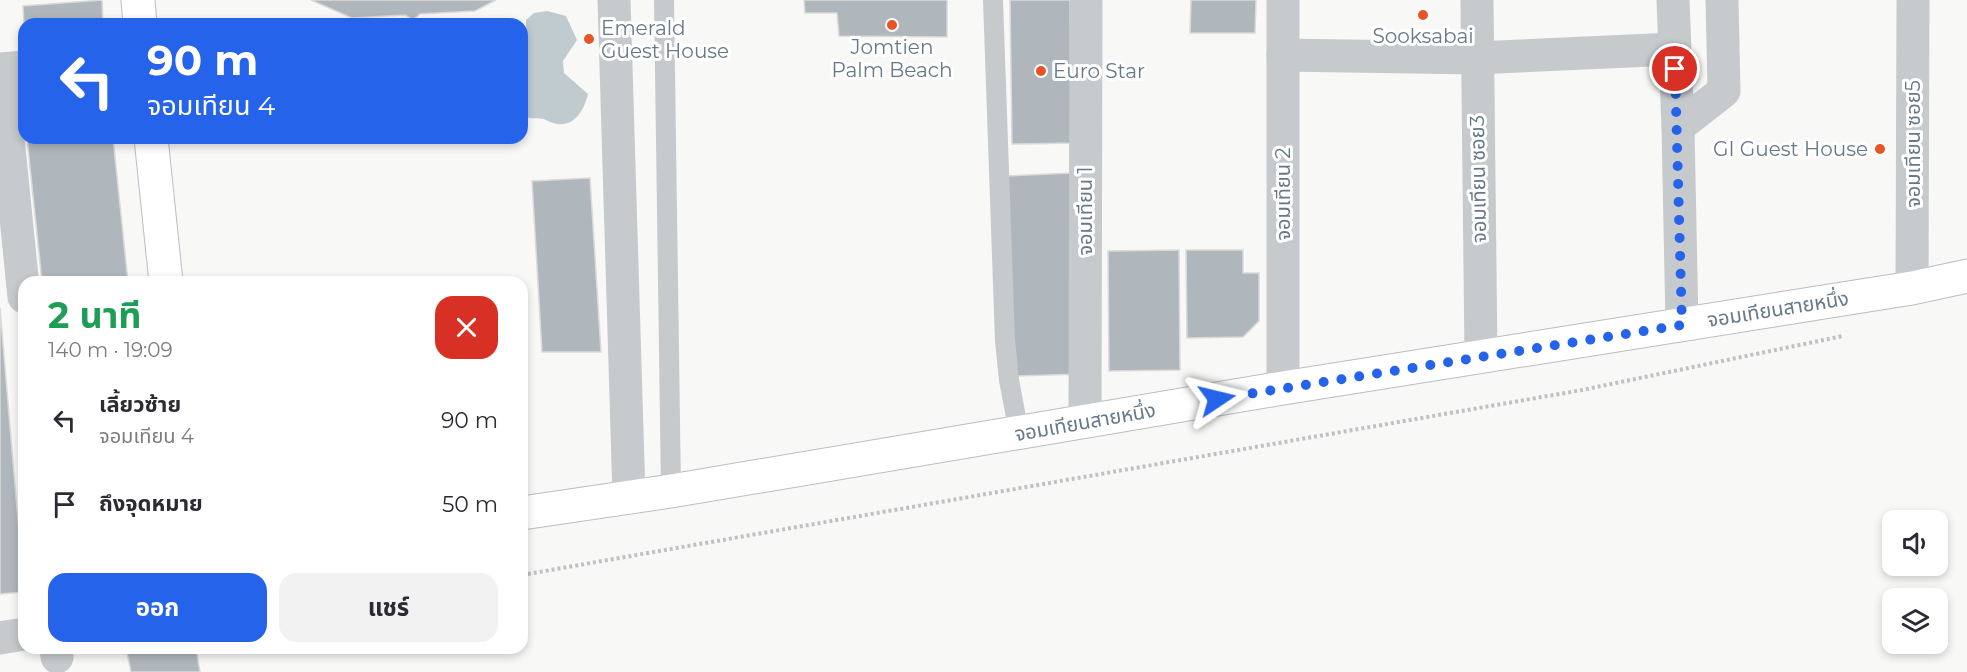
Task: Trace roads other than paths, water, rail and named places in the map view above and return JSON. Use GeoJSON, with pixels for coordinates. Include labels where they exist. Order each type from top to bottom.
{"type":"FeatureCollection","features":[{"type":"Feature","properties":{"kind":"street"},"geometry":{"type":"LineString","coordinates":[[138,0],[140,18]]}},
{"type":"Feature","properties":{"kind":"street"},"geometry":{"type":"LineString","coordinates":[[614,0],[629,497]]}},
{"type":"Feature","properties":{"kind":"street","name":"จอมเทียน 1"},"geometry":{"type":"LineString","coordinates":[[1085,422],[1086,0]]}},
{"type":"Feature","properties":{"kind":"street","name":"จอมเทียน 2"},"geometry":{"type":"LineString","coordinates":[[1283,0],[1283,388]]}},
{"type":"Feature","properties":{"kind":"street","name":"จอมเทียน ซอย3"},"geometry":{"type":"LineString","coordinates":[[1477,0],[1481,357]]}},
{"type":"Feature","properties":{"kind":"street"},"geometry":{"type":"LineString","coordinates":[[1673,0],[1682,325]]}},
{"type":"Feature","properties":{"kind":"street"},"geometry":{"type":"LineString","coordinates":[[1678,127],[1724,91],[1722,0]]}},
{"type":"Feature","properties":{"kind":"street","name":"จอมเทียน ซอย5"},"geometry":{"type":"LineString","coordinates":[[1912,288],[1913,0]]}},
{"type":"Feature","properties":{"kind":"street"},"geometry":{"type":"LineString","coordinates":[[1283,55],[1476,58],[1674,49]]}},
{"type":"Feature","properties":{"kind":"street"},"geometry":{"type":"LineString","coordinates":[[18,68],[1,69],[22,276]]}},
{"type":"Feature","properties":{"kind":"street"},"geometry":{"type":"LineString","coordinates":[[152,144],[165,276]]}},
{"type":"Feature","properties":{"kind":"street","name":"จอมเทียนสายหนึ่ง"},"geometry":{"type":"LineString","coordinates":[[528,512],[1283,388],[1912,288],[1967,276]]}},
{"type":"Feature","properties":{"kind":"street"},"geometry":{"type":"LineString","coordinates":[[0,638],[18,635]]}},
{"type":"Feature","properties":{"kind":"lane"},"geometry":{"type":"LineString","coordinates":[[664,0],[671,490]]}},
{"type":"Feature","properties":{"kind":"lane"},"geometry":{"type":"LineString","coordinates":[[993,0],[1005,341],[1009,380],[1019,433]]}},
{"type":"Feature","properties":{"kind":"place","name":"Sooksabai"},"geometry":{"type":"Point","coordinates":[1423,15]}},
{"type":"Feature","properties":{"kind":"place","name":"Jomtien Palm Beach"},"geometry":{"type":"Point","coordinates":[892,25]}},
{"type":"Feature","properties":{"kind":"place","name":"Emerald Guest House"},"geometry":{"type":"Point","coordinates":[589,39]}},
{"type":"Feature","properties":{"kind":"place","name":"Euro Star"},"geometry":{"type":"Point","coordinates":[1041,71]}},
{"type":"Feature","properties":{"kind":"place","name":"GI Guest House"},"geometry":{"type":"Point","coordinates":[1880,149]}}]}
